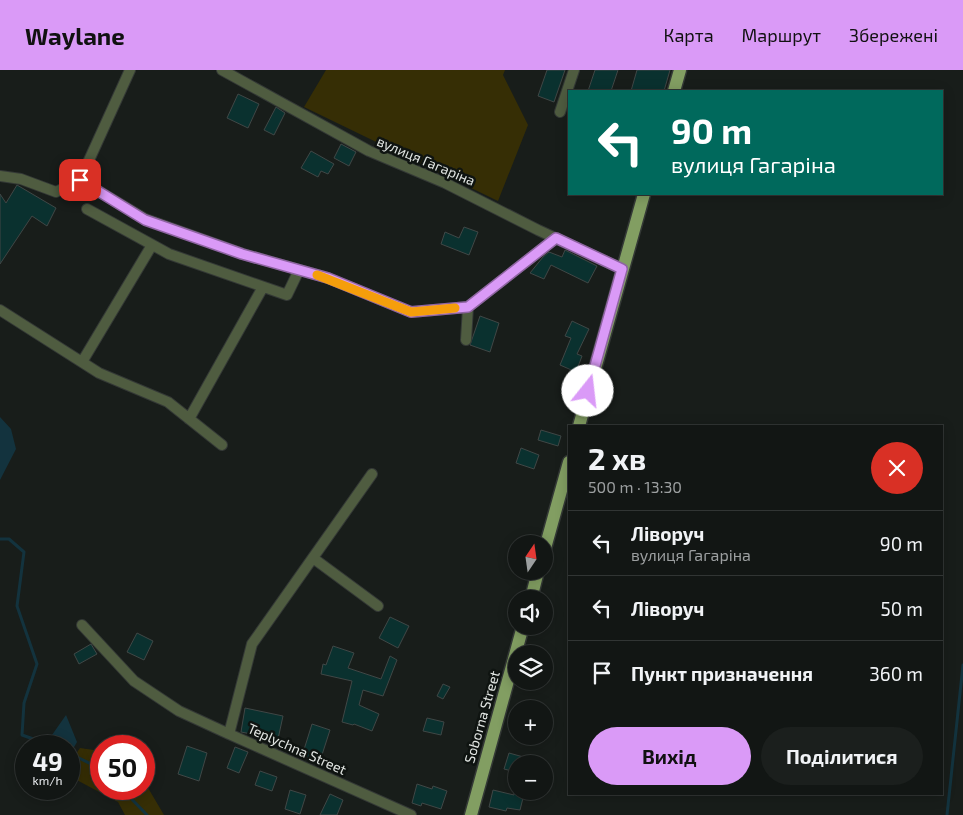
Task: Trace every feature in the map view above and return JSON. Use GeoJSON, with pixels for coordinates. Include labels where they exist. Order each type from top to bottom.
{"type":"FeatureCollection","features":[{"type":"Feature","properties":{"kind":"main road"},"geometry":{"type":"LineString","coordinates":[[674,90],[680,70]]}},
{"type":"Feature","properties":{"kind":"main road"},"geometry":{"type":"LineString","coordinates":[[579,425],[644,195]]}},
{"type":"Feature","properties":{"kind":"main road"},"geometry":{"type":"LineString","coordinates":[[549,535],[568,466]]}},
{"type":"Feature","properties":{"kind":"main road","name":"Soborna Street"},"geometry":{"type":"LineString","coordinates":[[471,815],[521,635]]}},
{"type":"Feature","properties":{"kind":"street"},"geometry":{"type":"LineString","coordinates":[[0,176],[21,179],[56,192],[80,180],[130,70]]}},
{"type":"Feature","properties":{"kind":"street","name":"вулиця Гагаріна"},"geometry":{"type":"LineString","coordinates":[[222,70],[369,151],[445,183],[622,269]]}},
{"type":"Feature","properties":{"kind":"street"},"geometry":{"type":"LineString","coordinates":[[560,112],[574,70]]}},
{"type":"Feature","properties":{"kind":"street"},"geometry":{"type":"LineString","coordinates":[[80,180],[145,220],[242,254],[328,278],[411,312],[468,307],[556,238]]}},
{"type":"Feature","properties":{"kind":"street"},"geometry":{"type":"LineString","coordinates":[[87,210],[169,254],[287,295],[299,270]]}},
{"type":"Feature","properties":{"kind":"street"},"geometry":{"type":"LineString","coordinates":[[82,362],[152,245]]}},
{"type":"Feature","properties":{"kind":"street"},"geometry":{"type":"LineString","coordinates":[[189,419],[264,287]]}},
{"type":"Feature","properties":{"kind":"street"},"geometry":{"type":"LineString","coordinates":[[466,340],[468,307]]}},
{"type":"Feature","properties":{"kind":"street"},"geometry":{"type":"LineString","coordinates":[[0,310],[99,373],[168,402],[222,445]]}},
{"type":"Feature","properties":{"kind":"street"},"geometry":{"type":"LineString","coordinates":[[372,474],[313,558],[378,606]]}},
{"type":"Feature","properties":{"kind":"street","name":"Teplychna Street"},"geometry":{"type":"LineString","coordinates":[[313,558],[252,644],[229,734],[411,815]]}},
{"type":"Feature","properties":{"kind":"street"},"geometry":{"type":"LineString","coordinates":[[82,626],[134,681],[179,711],[229,734]]}},
{"type":"Feature","properties":{"kind":"shaded area"},"geometry":{"type":"Polygon","coordinates":[[[326,70],[505,70],[503,75],[528,125],[498,201],[304,107],[326,70]]]}},
{"type":"Feature","properties":{"kind":"shaded area"},"geometry":{"type":"Polygon","coordinates":[[[80,748],[90,749],[90,787],[80,782],[80,748]]]}},
{"type":"Feature","properties":{"kind":"shaded area"},"geometry":{"type":"Polygon","coordinates":[[[114,800],[155,800],[164,815],[125,815],[118,802],[114,800]]]}},
{"type":"Feature","properties":{"kind":"water"},"geometry":{"type":"Polygon","coordinates":[[[0,417],[11,429],[16,449],[0,480],[0,417]]]}},
{"type":"Feature","properties":{"kind":"water"},"geometry":{"type":"Polygon","coordinates":[[[66,715],[74,735],[52,735],[66,715]]]}},
{"type":"Feature","properties":{"kind":"building"},"geometry":{"type":"Polygon","coordinates":[[[547,70],[565,70],[554,102],[538,96],[547,70]]]}},
{"type":"Feature","properties":{"kind":"building"},"geometry":{"type":"Polygon","coordinates":[[[595,70],[618,70],[611,90],[588,90],[595,70]]]}},
{"type":"Feature","properties":{"kind":"building"},"geometry":{"type":"Polygon","coordinates":[[[637,70],[670,70],[664,90],[631,90],[637,70]]]}},
{"type":"Feature","properties":{"kind":"building"},"geometry":{"type":"Polygon","coordinates":[[[238,94],[259,104],[248,128],[227,118],[238,94]]]}},
{"type":"Feature","properties":{"kind":"building"},"geometry":{"type":"Polygon","coordinates":[[[276,107],[285,113],[274,135],[264,130],[276,107]]]}},
{"type":"Feature","properties":{"kind":"building"},"geometry":{"type":"Polygon","coordinates":[[[341,144],[356,152],[349,166],[334,158],[341,144]]]}},
{"type":"Feature","properties":{"kind":"building"},"geometry":{"type":"Polygon","coordinates":[[[311,151],[334,164],[328,174],[321,171],[318,177],[301,168],[311,151]]]}},
{"type":"Feature","properties":{"kind":"building"},"geometry":{"type":"Polygon","coordinates":[[[17,185],[56,208],[47,226],[32,216],[0,264],[0,194],[6,203],[17,185]]]}},
{"type":"Feature","properties":{"kind":"building"},"geometry":{"type":"Polygon","coordinates":[[[464,227],[478,232],[469,255],[441,244],[445,232],[459,238],[464,227]]]}},
{"type":"Feature","properties":{"kind":"building"},"geometry":{"type":"Polygon","coordinates":[[[565,250],[597,266],[588,283],[551,265],[544,279],[530,273],[549,252],[562,257],[565,250]]]}},
{"type":"Feature","properties":{"kind":"building"},"geometry":{"type":"Polygon","coordinates":[[[480,316],[499,323],[490,352],[470,345],[480,316]]]}},
{"type":"Feature","properties":{"kind":"building"},"geometry":{"type":"Polygon","coordinates":[[[572,321],[589,329],[577,354],[582,356],[576,372],[560,365],[571,338],[565,336],[572,321]]]}},
{"type":"Feature","properties":{"kind":"building"},"geometry":{"type":"Polygon","coordinates":[[[541,430],[561,436],[558,446],[538,440],[541,430]]]}},
{"type":"Feature","properties":{"kind":"building"},"geometry":{"type":"Polygon","coordinates":[[[521,448],[539,455],[534,469],[516,463],[521,448]]]}},
{"type":"Feature","properties":{"kind":"building"},"geometry":{"type":"Polygon","coordinates":[[[390,617],[409,626],[398,648],[379,638],[390,617]]]}},
{"type":"Feature","properties":{"kind":"building"},"geometry":{"type":"Polygon","coordinates":[[[137,633],[153,641],[144,660],[127,652],[137,633]]]}},
{"type":"Feature","properties":{"kind":"building"},"geometry":{"type":"Polygon","coordinates":[[[91,644],[97,654],[79,664],[74,654],[91,644]]]}},
{"type":"Feature","properties":{"kind":"building"},"geometry":{"type":"Polygon","coordinates":[[[333,646],[354,653],[348,668],[381,679],[390,656],[397,660],[383,696],[363,690],[359,705],[379,714],[372,731],[354,724],[342,722],[352,681],[321,674],[323,664],[326,665],[333,646]]]}},
{"type":"Feature","properties":{"kind":"building"},"geometry":{"type":"Polygon","coordinates":[[[443,684],[450,687],[443,699],[437,696],[443,684]]]}},
{"type":"Feature","properties":{"kind":"building"},"geometry":{"type":"Polygon","coordinates":[[[245,708],[283,716],[278,739],[241,732],[245,708]]]}},
{"type":"Feature","properties":{"kind":"building"},"geometry":{"type":"Polygon","coordinates":[[[427,718],[444,722],[441,735],[423,731],[427,718]]]}},
{"type":"Feature","properties":{"kind":"building"},"geometry":{"type":"Polygon","coordinates":[[[312,724],[330,730],[320,761],[302,756],[312,724]]]}},
{"type":"Feature","properties":{"kind":"building"},"geometry":{"type":"Polygon","coordinates":[[[187,746],[207,753],[199,781],[178,774],[187,746]]]}},
{"type":"Feature","properties":{"kind":"building"},"geometry":{"type":"Polygon","coordinates":[[[235,747],[248,752],[239,773],[227,768],[235,747]]]}},
{"type":"Feature","properties":{"kind":"building"},"geometry":{"type":"Polygon","coordinates":[[[508,756],[508,770],[504,769],[508,756]]]}},
{"type":"Feature","properties":{"kind":"building"},"geometry":{"type":"Polygon","coordinates":[[[260,771],[277,777],[272,791],[255,785],[260,771]]]}},
{"type":"Feature","properties":{"kind":"building"},"geometry":{"type":"Polygon","coordinates":[[[417,784],[432,789],[433,786],[447,791],[441,809],[422,803],[421,806],[412,803],[417,784]]]}},
{"type":"Feature","properties":{"kind":"building"},"geometry":{"type":"Polygon","coordinates":[[[290,790],[306,795],[300,814],[285,809],[290,790]]]}},
{"type":"Feature","properties":{"kind":"building"},"geometry":{"type":"Polygon","coordinates":[[[493,790],[508,794],[508,800],[522,800],[520,810],[507,808],[506,811],[489,807],[493,790]]]}},
{"type":"Feature","properties":{"kind":"building"},"geometry":{"type":"Polygon","coordinates":[[[330,794],[343,800],[337,815],[320,815],[330,794]]]}},
{"type":"Feature","properties":{"kind":"waterway"},"geometry":{"type":"LineString","coordinates":[[0,539],[9,539],[24,552],[17,606],[37,664],[24,703],[22,735]]}},
{"type":"Feature","properties":{"kind":"waterway"},"geometry":{"type":"LineString","coordinates":[[947,815],[963,665]]}},
{"type":"Feature","properties":{"kind":"waterway"},"geometry":{"type":"LineString","coordinates":[[80,758],[90,764]]}},
{"type":"Feature","properties":{"kind":"waterway"},"geometry":{"type":"LineString","coordinates":[[133,800],[147,815]]}},
{"type":"Feature","properties":{"kind":"slow traffic"},"geometry":{"type":"LineString","coordinates":[[317,275],[411,312],[455,308]]}},
{"type":"Feature","properties":{"kind":"route"},"geometry":{"type":"LineString","coordinates":[[80,180],[145,220],[242,254],[328,278],[411,312],[468,307],[556,238],[622,269],[588,391]]}}]}
